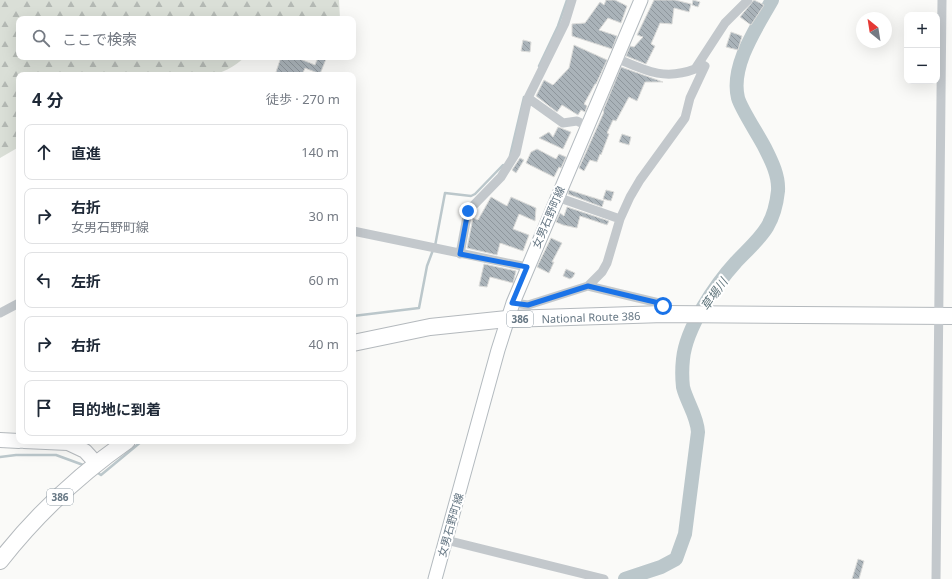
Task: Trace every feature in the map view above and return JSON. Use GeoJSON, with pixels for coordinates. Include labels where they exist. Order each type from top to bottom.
{"type":"FeatureCollection","features":[{"type":"Feature","properties":{"kind":"highway","name":"National Route 386"},"geometry":{"type":"LineString","coordinates":[[356,342],[430,327],[507,319],[664,314],[945,316]]}},
{"type":"Feature","properties":{"kind":"highway","name":"386"},"geometry":{"type":"LineString","coordinates":[[0,561],[50,506],[96,463],[123,444]]}},
{"type":"Feature","properties":{"kind":"main road","name":"女男石野町線"},"geometry":{"type":"LineString","coordinates":[[435,579],[512,303],[641,0]]}},
{"type":"Feature","properties":{"kind":"main road"},"geometry":{"type":"LineString","coordinates":[[0,440],[16,441]]}},
{"type":"Feature","properties":{"kind":"main road"},"geometry":{"type":"LineString","coordinates":[[68,444],[85,451],[96,463]]}},
{"type":"Feature","properties":{"kind":"street"},"geometry":{"type":"LineString","coordinates":[[460,254],[468,211],[501,177],[516,153],[528,98],[565,23],[572,0]]}},
{"type":"Feature","properties":{"kind":"street"},"geometry":{"type":"LineString","coordinates":[[616,58],[652,73],[678,73],[695,68],[700,63],[725,23],[748,0]]}},
{"type":"Feature","properties":{"kind":"street"},"geometry":{"type":"LineString","coordinates":[[936,579],[945,316],[942,0]]}},
{"type":"Feature","properties":{"kind":"street"},"geometry":{"type":"LineString","coordinates":[[512,303],[528,305],[588,286],[602,272],[607,263],[620,218],[640,180],[685,118],[690,98],[705,66],[700,63]]}},
{"type":"Feature","properties":{"kind":"street"},"geometry":{"type":"LineString","coordinates":[[528,98],[563,123],[577,121],[587,126]]}},
{"type":"Feature","properties":{"kind":"street"},"geometry":{"type":"LineString","coordinates":[[557,197],[620,218]]}},
{"type":"Feature","properties":{"kind":"street"},"geometry":{"type":"LineString","coordinates":[[356,232],[527,267]]}},
{"type":"Feature","properties":{"kind":"street"},"geometry":{"type":"LineString","coordinates":[[588,286],[659,303],[663,306],[664,314]]}},
{"type":"Feature","properties":{"kind":"street"},"geometry":{"type":"LineString","coordinates":[[0,313],[16,305]]}},
{"type":"Feature","properties":{"kind":"street"},"geometry":{"type":"LineString","coordinates":[[446,540],[604,579]]}},
{"type":"Feature","properties":{"kind":"green space"},"geometry":{"type":"Polygon","coordinates":[[[0,0],[339,0],[340,16],[16,16],[16,60],[242,60],[222,72],[16,72],[16,149],[0,158],[0,0]]]}},
{"type":"Feature","properties":{"kind":"building"},"geometry":{"type":"Polygon","coordinates":[[[606,0],[615,0],[627,6],[621,23],[608,18],[599,30],[617,36],[612,49],[572,36],[572,24],[585,23],[600,2],[604,5],[606,0]]]}},
{"type":"Feature","properties":{"kind":"building"},"geometry":{"type":"Polygon","coordinates":[[[654,0],[675,0],[691,4],[689,12],[674,8],[672,24],[660,23],[651,44],[655,46],[646,64],[626,56],[630,46],[634,47],[643,37],[637,35],[654,0]]]}},
{"type":"Feature","properties":{"kind":"building"},"geometry":{"type":"Polygon","coordinates":[[[693,0],[700,2],[698,7],[692,5],[693,0]]]}},
{"type":"Feature","properties":{"kind":"building"},"geometry":{"type":"Polygon","coordinates":[[[754,0],[764,5],[751,25],[740,17],[754,0]]]}},
{"type":"Feature","properties":{"kind":"building"},"geometry":{"type":"Polygon","coordinates":[[[731,32],[742,36],[738,50],[726,47],[731,32]]]}},
{"type":"Feature","properties":{"kind":"building"},"geometry":{"type":"Polygon","coordinates":[[[523,40],[531,42],[530,52],[521,51],[523,40]]]}},
{"type":"Feature","properties":{"kind":"building"},"geometry":{"type":"Polygon","coordinates":[[[574,45],[607,60],[596,84],[584,104],[587,106],[585,112],[581,110],[578,115],[562,105],[557,112],[536,96],[544,80],[553,85],[569,68],[574,45]]]}},
{"type":"Feature","properties":{"kind":"building"},"geometry":{"type":"Polygon","coordinates":[[[280,60],[302,60],[315,65],[317,60],[326,60],[321,72],[315,72],[305,68],[303,72],[276,72],[280,60]]]}},
{"type":"Feature","properties":{"kind":"building"},"geometry":{"type":"Polygon","coordinates":[[[621,67],[663,82],[645,82],[637,101],[629,97],[616,121],[613,120],[607,133],[609,134],[601,155],[600,154],[597,162],[590,160],[584,171],[579,168],[604,112],[603,111],[621,67]]]}},
{"type":"Feature","properties":{"kind":"building"},"geometry":{"type":"Polygon","coordinates":[[[558,127],[571,132],[563,149],[539,138],[549,132],[553,137],[558,127]]]}},
{"type":"Feature","properties":{"kind":"building"},"geometry":{"type":"Polygon","coordinates":[[[622,134],[631,137],[629,145],[619,142],[622,134]]]}},
{"type":"Feature","properties":{"kind":"building"},"geometry":{"type":"Polygon","coordinates":[[[537,149],[556,159],[559,154],[566,157],[561,168],[559,167],[554,177],[526,163],[531,152],[537,149]]]}},
{"type":"Feature","properties":{"kind":"building"},"geometry":{"type":"Polygon","coordinates":[[[520,158],[524,160],[516,173],[512,170],[520,158]]]}},
{"type":"Feature","properties":{"kind":"building"},"geometry":{"type":"Polygon","coordinates":[[[569,190],[604,201],[602,207],[568,194],[569,190]]]}},
{"type":"Feature","properties":{"kind":"building"},"geometry":{"type":"Polygon","coordinates":[[[606,190],[614,192],[611,201],[603,199],[606,190]]]}},
{"type":"Feature","properties":{"kind":"building"},"geometry":{"type":"Polygon","coordinates":[[[491,197],[507,206],[511,197],[536,208],[535,221],[519,214],[513,229],[529,235],[523,251],[500,243],[497,255],[467,248],[473,218],[478,220],[491,197]]]}},
{"type":"Feature","properties":{"kind":"building"},"geometry":{"type":"Polygon","coordinates":[[[567,207],[609,221],[607,225],[580,216],[577,228],[556,222],[560,213],[564,216],[567,207]]]}},
{"type":"Feature","properties":{"kind":"building"},"geometry":{"type":"Polygon","coordinates":[[[551,238],[562,243],[552,262],[554,262],[549,273],[537,267],[551,238]]]}},
{"type":"Feature","properties":{"kind":"building"},"geometry":{"type":"Polygon","coordinates":[[[484,264],[516,271],[513,283],[490,277],[487,287],[479,286],[484,264]]]}},
{"type":"Feature","properties":{"kind":"building"},"geometry":{"type":"Polygon","coordinates":[[[566,269],[575,273],[570,279],[563,276],[566,269]]]}},
{"type":"Feature","properties":{"kind":"building"},"geometry":{"type":"Polygon","coordinates":[[[858,559],[864,561],[859,579],[852,579],[858,559]]]}},
{"type":"Feature","properties":{"kind":"waterway"},"geometry":{"type":"LineString","coordinates":[[539,66],[558,26],[567,0]]}},
{"type":"Feature","properties":{"kind":"waterway","name":"草場川"},"geometry":{"type":"LineString","coordinates":[[625,579],[661,567],[676,559],[685,534],[698,432],[696,420],[683,387],[682,366],[685,347],[696,321],[719,282],[759,238],[769,223],[776,204],[778,185],[774,169],[765,148],[740,103],[737,86],[738,73],[746,47],[772,0]]}},
{"type":"Feature","properties":{"kind":"waterway"},"geometry":{"type":"LineString","coordinates":[[510,156],[524,97]]}},
{"type":"Feature","properties":{"kind":"waterway"},"geometry":{"type":"LineString","coordinates":[[435,246],[445,193],[471,196],[475,194],[503,165]]}},
{"type":"Feature","properties":{"kind":"waterway"},"geometry":{"type":"LineString","coordinates":[[356,316],[419,308],[427,266],[433,250]]}},
{"type":"Feature","properties":{"kind":"waterway"},"geometry":{"type":"LineString","coordinates":[[95,471],[101,475],[138,444]]}},
{"type":"Feature","properties":{"kind":"waterway"},"geometry":{"type":"LineString","coordinates":[[0,457],[16,455],[56,455],[86,466]]}},
{"type":"Feature","properties":{"kind":"route"},"geometry":{"type":"LineString","coordinates":[[468,211],[460,254],[527,267],[512,303],[528,305],[577,288],[588,286],[611,290],[659,303],[663,306]]}}]}
